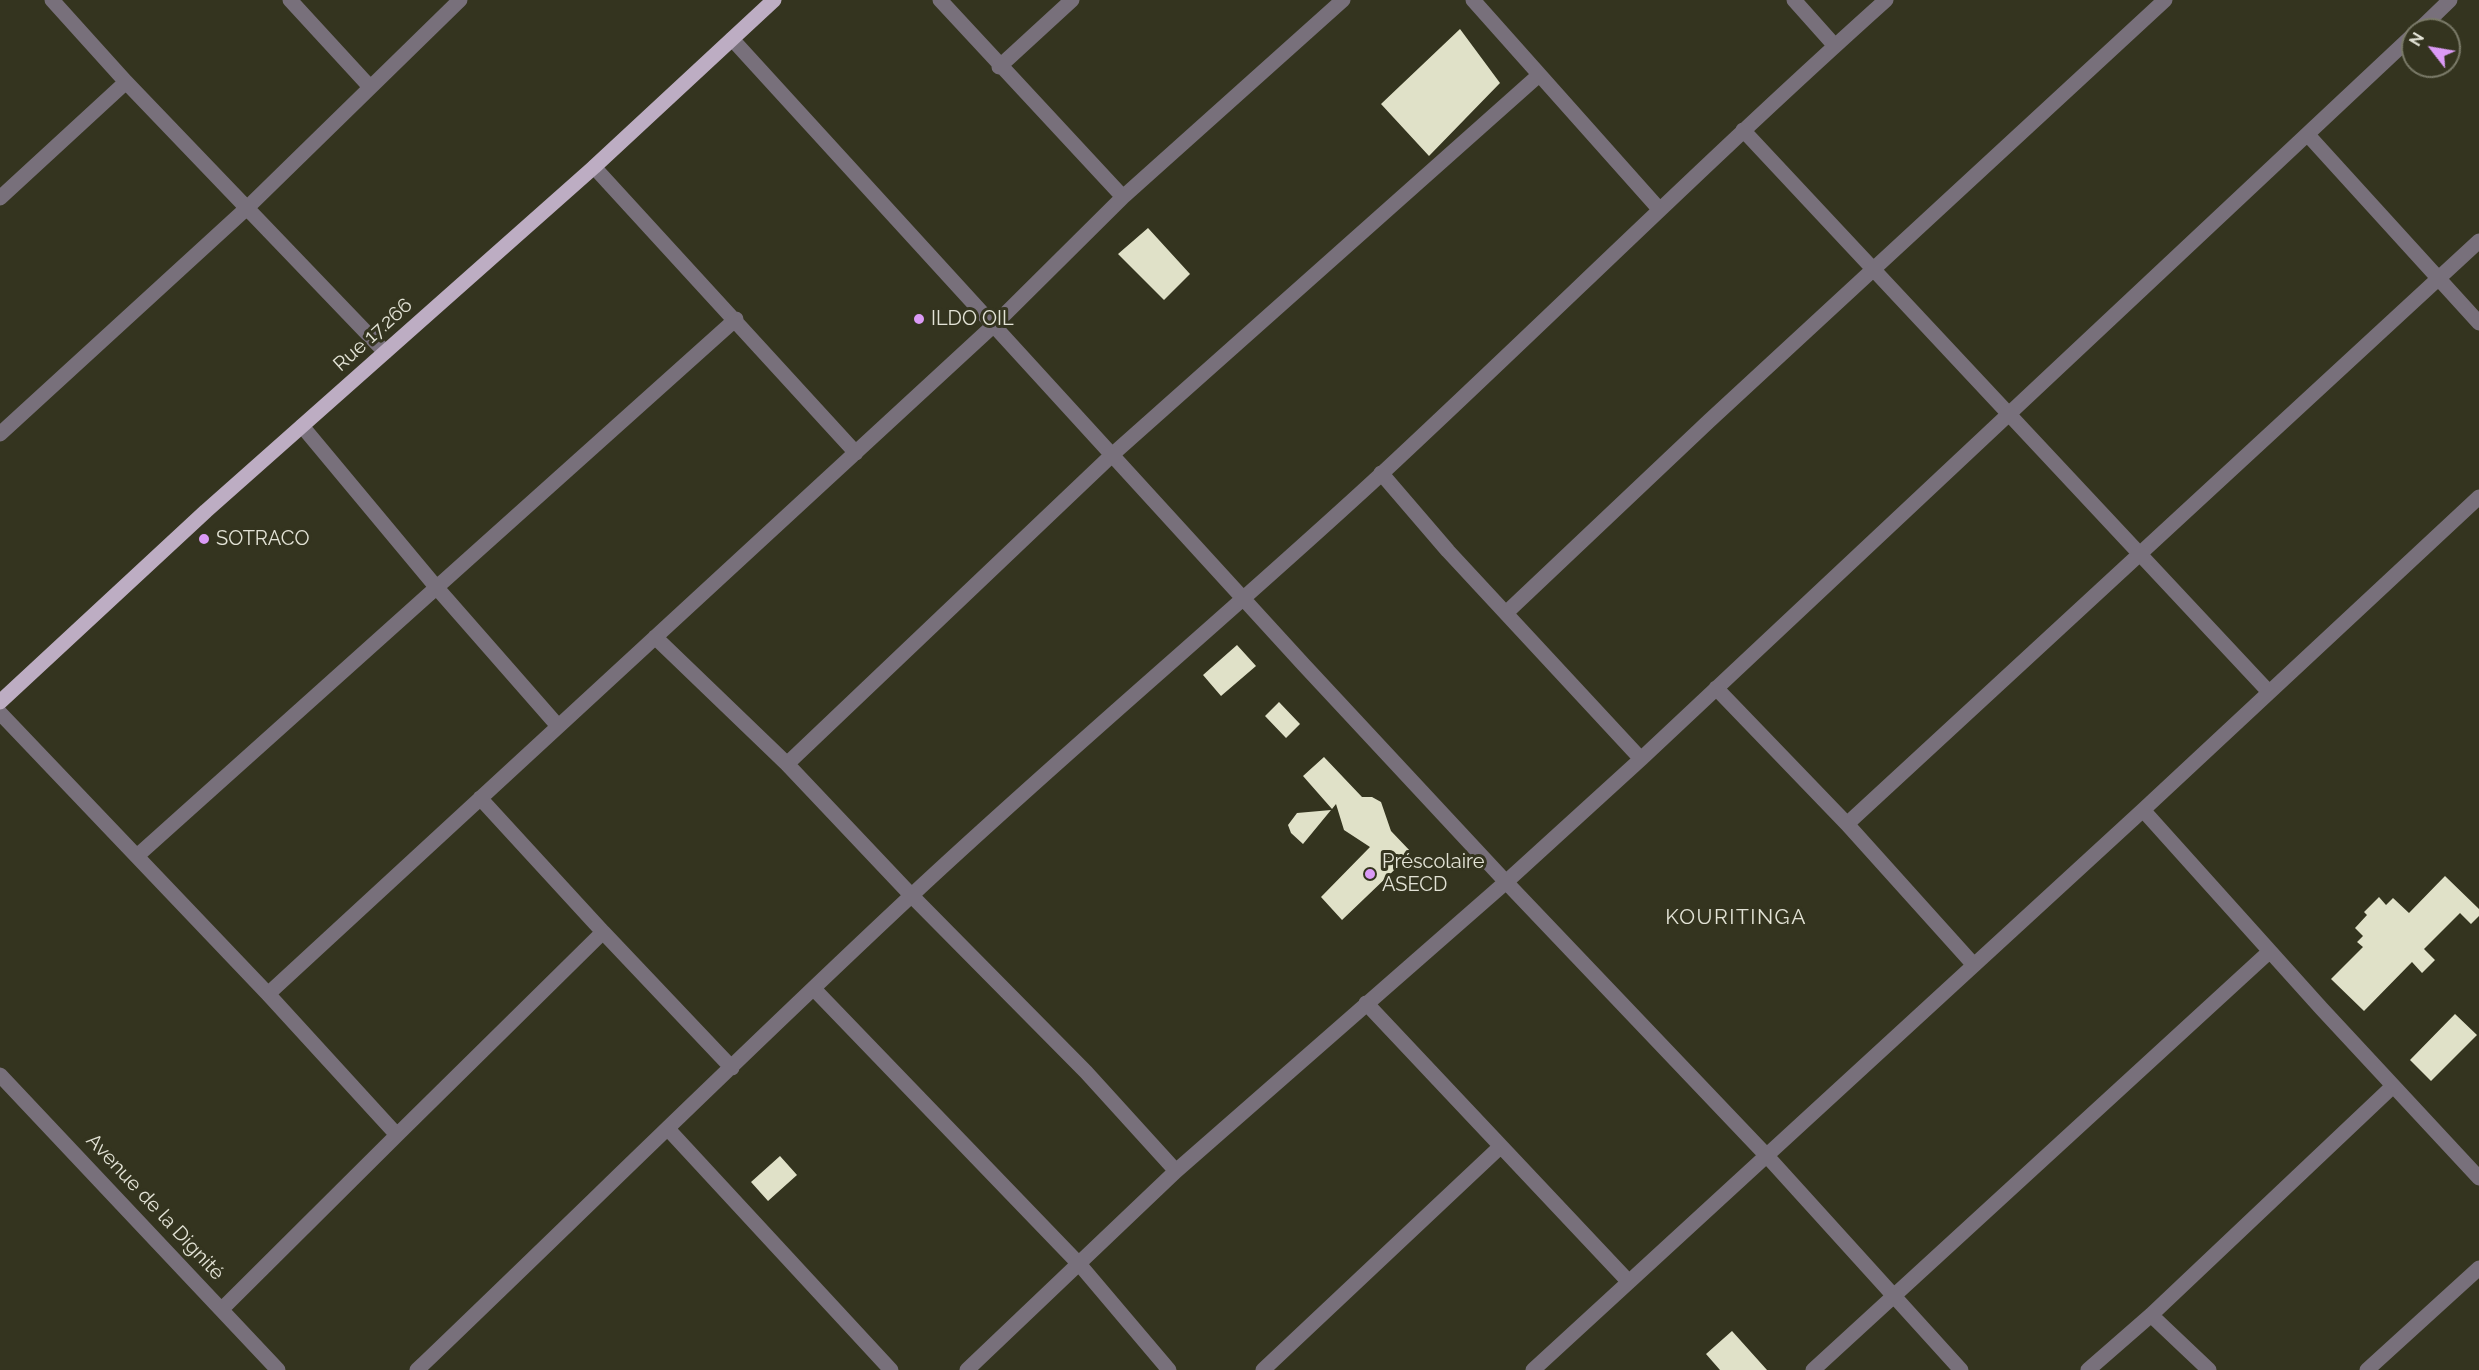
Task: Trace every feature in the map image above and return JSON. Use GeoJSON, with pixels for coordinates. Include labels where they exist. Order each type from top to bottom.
{"type":"FeatureCollection","features":[{"type":"Feature","properties":{"kind":"main road","name":"Rue 17.266"},"geometry":{"type":"LineString","coordinates":[[0,702],[206,511],[594,167],[774,0]]}},
{"type":"Feature","properties":{"kind":"street"},"geometry":{"type":"LineString","coordinates":[[52,0],[126,82],[385,352]]}},
{"type":"Feature","properties":{"kind":"street"},"geometry":{"type":"LineString","coordinates":[[290,0],[370,87]]}},
{"type":"Feature","properties":{"kind":"street"},"geometry":{"type":"LineString","coordinates":[[0,434],[248,207],[460,0]]}},
{"type":"Feature","properties":{"kind":"street"},"geometry":{"type":"LineString","coordinates":[[940,0],[999,67],[1123,197]]}},
{"type":"Feature","properties":{"kind":"street"},"geometry":{"type":"LineString","coordinates":[[999,67],[1071,0]]}},
{"type":"Feature","properties":{"kind":"street"},"geometry":{"type":"LineString","coordinates":[[268,994],[994,325],[1123,197],[1343,0]]}},
{"type":"Feature","properties":{"kind":"street"},"geometry":{"type":"LineString","coordinates":[[1473,0],[1660,210]]}},
{"type":"Feature","properties":{"kind":"street"},"geometry":{"type":"LineString","coordinates":[[1794,0],[1835,46]]}},
{"type":"Feature","properties":{"kind":"street"},"geometry":{"type":"LineString","coordinates":[[417,1370],[911,896],[1117,707],[1245,600],[1743,130],[1886,0]]}},
{"type":"Feature","properties":{"kind":"street"},"geometry":{"type":"LineString","coordinates":[[1506,613],[2165,0]]}},
{"type":"Feature","properties":{"kind":"street"},"geometry":{"type":"LineString","coordinates":[[2431,18],[2450,0]]}},
{"type":"Feature","properties":{"kind":"street"},"geometry":{"type":"LineString","coordinates":[[732,39],[1245,600],[1506,882],[1767,1156],[1961,1370]]}},
{"type":"Feature","properties":{"kind":"street"},"geometry":{"type":"LineString","coordinates":[[967,1370],[1176,1172],[1506,882],[1641,759],[2009,411],[2401,46]]}},
{"type":"Feature","properties":{"kind":"street"},"geometry":{"type":"LineString","coordinates":[[787,764],[1113,454],[1539,75]]}},
{"type":"Feature","properties":{"kind":"street"},"geometry":{"type":"LineString","coordinates":[[0,198],[126,82]]}},
{"type":"Feature","properties":{"kind":"street"},"geometry":{"type":"LineString","coordinates":[[1743,130],[2009,411],[2268,691]]}},
{"type":"Feature","properties":{"kind":"street"},"geometry":{"type":"LineString","coordinates":[[2308,135],[2479,323]]}},
{"type":"Feature","properties":{"kind":"street"},"geometry":{"type":"LineString","coordinates":[[594,167],[736,319],[856,453]]}},
{"type":"Feature","properties":{"kind":"street"},"geometry":{"type":"LineString","coordinates":[[1846,824],[2479,241]]}},
{"type":"Feature","properties":{"kind":"street"},"geometry":{"type":"LineString","coordinates":[[137,856],[736,319]]}},
{"type":"Feature","properties":{"kind":"street"},"geometry":{"type":"LineString","coordinates":[[302,426],[437,588],[558,726]]}},
{"type":"Feature","properties":{"kind":"street"},"geometry":{"type":"LineString","coordinates":[[1382,473],[1506,613],[1641,759]]}},
{"type":"Feature","properties":{"kind":"street"},"geometry":{"type":"LineString","coordinates":[[1533,1370],[2143,810],[2268,691],[2479,497]]}},
{"type":"Feature","properties":{"kind":"street"},"geometry":{"type":"LineString","coordinates":[[655,637],[787,764],[911,896],[1086,1072],[1176,1172]]}},
{"type":"Feature","properties":{"kind":"street"},"geometry":{"type":"LineString","coordinates":[[1716,688],[1846,824],[1973,964]]}},
{"type":"Feature","properties":{"kind":"street"},"geometry":{"type":"LineString","coordinates":[[0,713],[268,994],[397,1135]]}},
{"type":"Feature","properties":{"kind":"street"},"geometry":{"type":"LineString","coordinates":[[480,798],[732,1068]]}},
{"type":"Feature","properties":{"kind":"street"},"geometry":{"type":"LineString","coordinates":[[2143,810],[2392,1087],[2479,1178]]}},
{"type":"Feature","properties":{"kind":"street"},"geometry":{"type":"LineString","coordinates":[[222,1310],[603,932]]}},
{"type":"Feature","properties":{"kind":"street"},"geometry":{"type":"LineString","coordinates":[[1814,1370],[2269,952]]}},
{"type":"Feature","properties":{"kind":"street"},"geometry":{"type":"LineString","coordinates":[[814,988],[1080,1265],[1169,1370]]}},
{"type":"Feature","properties":{"kind":"street"},"geometry":{"type":"LineString","coordinates":[[1366,1003],[1628,1281]]}},
{"type":"Feature","properties":{"kind":"street","name":"Avenue de la Dignité"},"geometry":{"type":"LineString","coordinates":[[0,1075],[278,1370]]}},
{"type":"Feature","properties":{"kind":"street"},"geometry":{"type":"LineString","coordinates":[[2088,1370],[2151,1315],[2392,1087]]}},
{"type":"Feature","properties":{"kind":"street"},"geometry":{"type":"LineString","coordinates":[[668,1129],[891,1370]]}},
{"type":"Feature","properties":{"kind":"street"},"geometry":{"type":"LineString","coordinates":[[1263,1370],[1500,1146]]}},
{"type":"Feature","properties":{"kind":"street"},"geometry":{"type":"LineString","coordinates":[[2367,1370],[2479,1268]]}},
{"type":"Feature","properties":{"kind":"street"},"geometry":{"type":"LineString","coordinates":[[2151,1315],[2209,1370]]}},
{"type":"Feature","properties":{"kind":"building"},"geometry":{"type":"Polygon","coordinates":[[[1460,29],[1500,83],[1429,156],[1381,104],[1460,29]]]}},
{"type":"Feature","properties":{"kind":"building"},"geometry":{"type":"Polygon","coordinates":[[[1148,228],[1190,274],[1164,300],[1118,254],[1148,228]]]}},
{"type":"Feature","properties":{"kind":"building"},"geometry":{"type":"Polygon","coordinates":[[[1237,645],[1256,666],[1221,696],[1203,675],[1237,645]]]}},
{"type":"Feature","properties":{"kind":"building"},"geometry":{"type":"Polygon","coordinates":[[[1279,702],[1300,724],[1286,738],[1265,716],[1279,702]]]}},
{"type":"Feature","properties":{"kind":"building"},"geometry":{"type":"Polygon","coordinates":[[[1324,757],[1362,797],[1372,797],[1381,802],[1391,831],[1412,853],[1342,920],[1321,897],[1370,847],[1344,830],[1336,804],[1332,809],[1303,776],[1324,757]]]}},
{"type":"Feature","properties":{"kind":"building"},"geometry":{"type":"Polygon","coordinates":[[[1331,810],[1303,844],[1291,833],[1288,825],[1297,813],[1331,810]]]}},
{"type":"Feature","properties":{"kind":"building"},"geometry":{"type":"Polygon","coordinates":[[[2445,876],[2479,909],[2479,916],[2471,924],[2460,913],[2424,949],[2435,960],[2422,973],[2412,962],[2364,1011],[2331,979],[2363,947],[2357,942],[2363,936],[2355,928],[2367,915],[2364,912],[2379,897],[2386,905],[2393,898],[2409,913],[2445,876]]]}},
{"type":"Feature","properties":{"kind":"building"},"geometry":{"type":"Polygon","coordinates":[[[2455,1014],[2477,1035],[2431,1081],[2410,1060],[2455,1014]]]}},
{"type":"Feature","properties":{"kind":"building"},"geometry":{"type":"Polygon","coordinates":[[[780,1156],[797,1175],[768,1201],[751,1182],[780,1156]]]}},
{"type":"Feature","properties":{"kind":"building"},"geometry":{"type":"Polygon","coordinates":[[[1732,1331],[1767,1370],[1720,1370],[1706,1354],[1732,1331]]]}},
{"type":"Feature","properties":{"kind":"place","name":"ILDO OIL"},"geometry":{"type":"Point","coordinates":[919,319]}},
{"type":"Feature","properties":{"kind":"place","name":"SOTRACO"},"geometry":{"type":"Point","coordinates":[204,539]}},
{"type":"Feature","properties":{"kind":"place","name":"Préscolaire ASECD"},"geometry":{"type":"Point","coordinates":[1370,874]}},
{"type":"Feature","properties":{"kind":"district","name":"KOURITINGA"},"geometry":{"type":"Point","coordinates":[1736,918]}}]}
